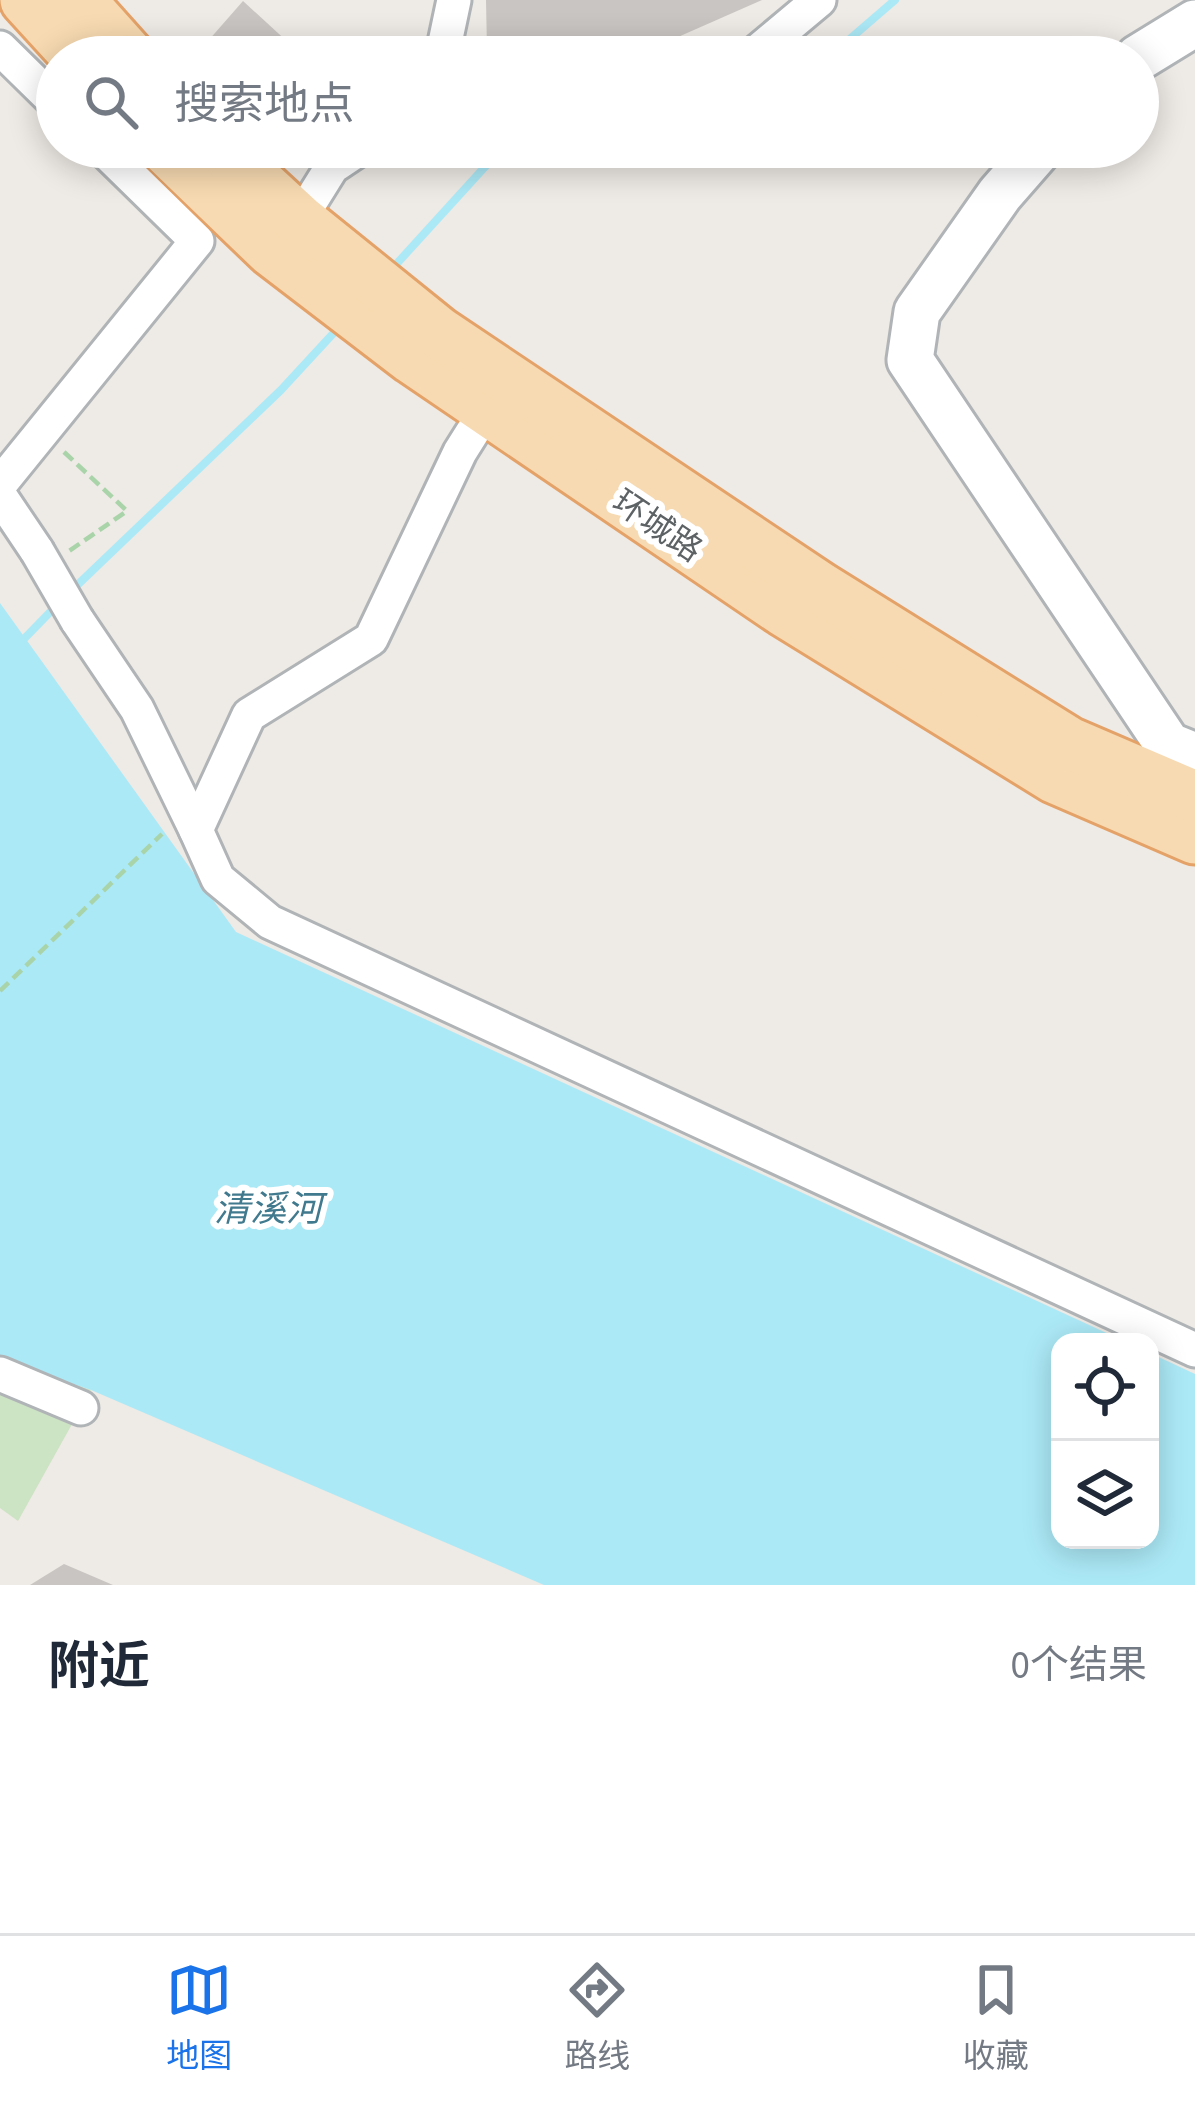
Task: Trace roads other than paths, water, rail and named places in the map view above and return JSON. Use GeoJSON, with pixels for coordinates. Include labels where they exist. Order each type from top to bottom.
{"type":"FeatureCollection","features":[{"type":"Feature","properties":{"kind":"main road"},"geometry":{"type":"LineString","coordinates":[[26,0],[59,36]]}},
{"type":"Feature","properties":{"kind":"main road"},"geometry":{"type":"LineString","coordinates":[[79,0],[111,36]]}},
{"type":"Feature","properties":{"kind":"main road","name":"环城路"},"geometry":{"type":"LineString","coordinates":[[193,168],[426,345],[1069,743],[1195,797]]}},
{"type":"Feature","properties":{"kind":"main road"},"geometry":{"type":"LineString","coordinates":[[236,168],[285,235]]}},
{"type":"Feature","properties":{"kind":"main road","name":"环城路"},"geometry":{"type":"LineString","coordinates":[[426,345],[487,409],[783,610],[1054,778],[1195,838]]}},
{"type":"Feature","properties":{"kind":"street"},"geometry":{"type":"LineString","coordinates":[[446,36],[454,0]]}},
{"type":"Feature","properties":{"kind":"street"},"geometry":{"type":"LineString","coordinates":[[776,36],[819,0]]}},
{"type":"Feature","properties":{"kind":"street"},"geometry":{"type":"LineString","coordinates":[[1159,45],[1195,23]]}},
{"type":"Feature","properties":{"kind":"street"},"geometry":{"type":"LineString","coordinates":[[0,48],[36,83]]}},
{"type":"Feature","properties":{"kind":"street"},"geometry":{"type":"LineString","coordinates":[[0,484],[197,241],[122,168]]}},
{"type":"Feature","properties":{"kind":"street"},"geometry":{"type":"LineString","coordinates":[[285,235],[331,168]]}},
{"type":"Feature","properties":{"kind":"street"},"geometry":{"type":"LineString","coordinates":[[1023,168],[916,312],[910,360],[1168,745],[1195,756]]}},
{"type":"Feature","properties":{"kind":"street"},"geometry":{"type":"LineString","coordinates":[[186,825],[249,715],[371,639],[460,452],[487,409]]}},
{"type":"Feature","properties":{"kind":"street"},"geometry":{"type":"LineString","coordinates":[[0,496],[47,556],[77,620],[136,709],[186,825],[218,879],[270,922],[1195,1350]]}},
{"type":"Feature","properties":{"kind":"street"},"geometry":{"type":"LineString","coordinates":[[0,1374],[81,1408]]}},
{"type":"Feature","properties":{"kind":"water","name":"清溪河"},"geometry":{"type":"Polygon","coordinates":[[[0,603],[236,932],[1106,1333],[1051,1333],[1051,1549],[1159,1549],[1159,1357],[1195,1374],[1195,1585],[544,1585],[91,1390],[0,1359],[0,603]]]}},
{"type":"Feature","properties":{"kind":"waterway"},"geometry":{"type":"LineString","coordinates":[[853,36],[895,0]]}},
{"type":"Feature","properties":{"kind":"waterway"},"geometry":{"type":"LineString","coordinates":[[391,270],[484,168]]}},
{"type":"Feature","properties":{"kind":"waterway"},"geometry":{"type":"LineString","coordinates":[[69,593],[281,390],[341,325]]}},
{"type":"Feature","properties":{"kind":"waterway"},"geometry":{"type":"LineString","coordinates":[[19,644],[59,603]]}}]}
